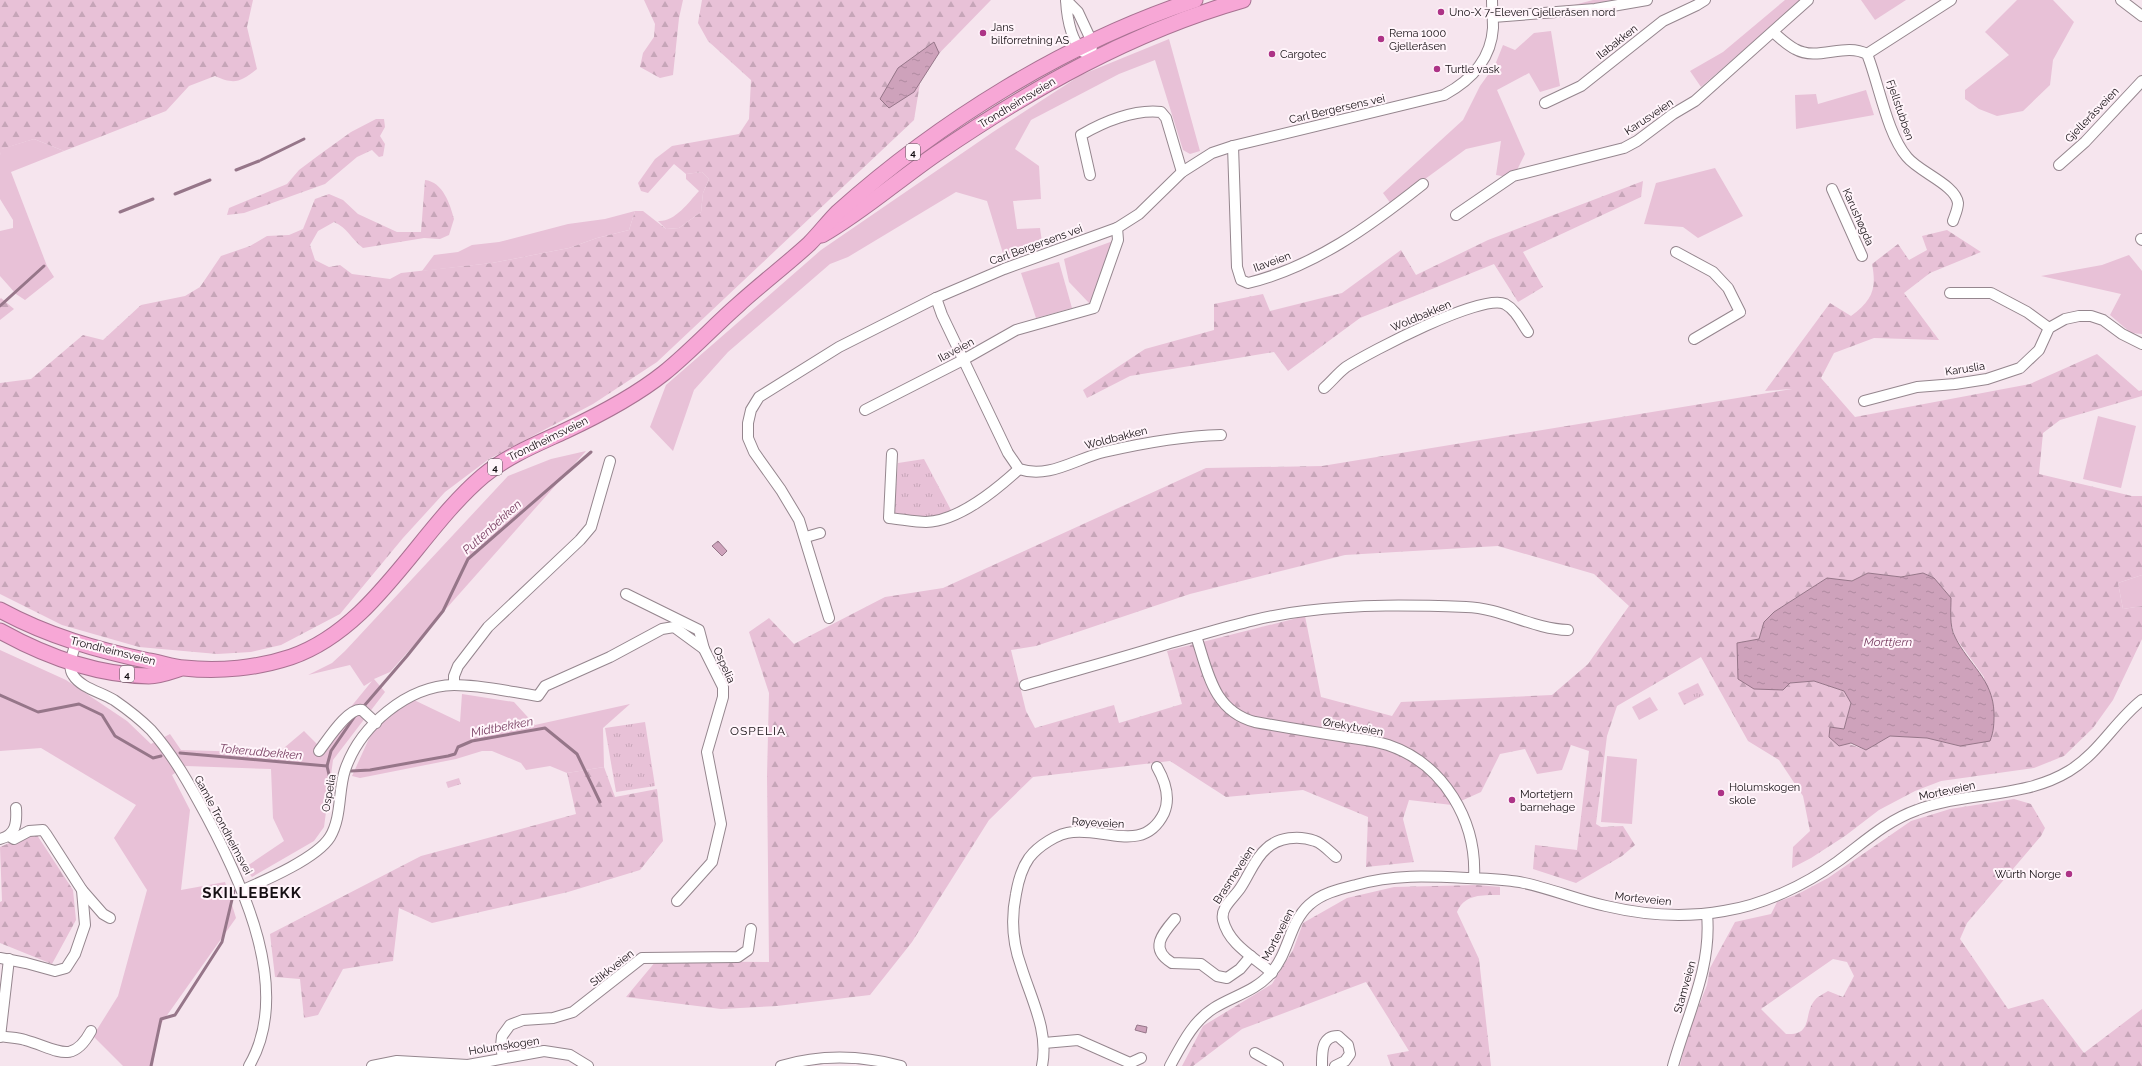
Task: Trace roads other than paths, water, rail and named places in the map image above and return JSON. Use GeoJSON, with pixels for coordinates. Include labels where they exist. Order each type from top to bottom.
{"type":"FeatureCollection","features":[{"type":"Feature","properties":{"kind":"highway","name":"Trondheimsveien"},"geometry":{"type":"LineString","coordinates":[[0,610],[49,634],[76,643],[112,653],[184,668],[224,669],[267,664],[304,652],[328,639],[366,606],[450,509],[480,479],[511,458],[604,411],[652,381],[811,242],[835,215],[926,142],[989,99],[1086,45],[1126,25],[1195,0]]}},
{"type":"Feature","properties":{"kind":"highway","name":"Trondheimsveien"},"geometry":{"type":"LineString","coordinates":[[811,242],[842,224],[908,173],[984,122],[1090,60],[1153,31],[1243,0]]}},
{"type":"Feature","properties":{"kind":"highway","name":"Trondheimsveien"},"geometry":{"type":"LineString","coordinates":[[0,631],[38,650],[70,662],[110,672],[151,676],[184,668]]}},
{"type":"Feature","properties":{"kind":"street"},"geometry":{"type":"LineString","coordinates":[[1066,0],[1078,12],[1090,60]]}},
{"type":"Feature","properties":{"kind":"street"},"geometry":{"type":"LineString","coordinates":[[1066,0],[1067,17],[1073,38],[1086,45],[1090,60]]}},
{"type":"Feature","properties":{"kind":"street","name":"Carl Bergersens vei"},"geometry":{"type":"LineString","coordinates":[[829,618],[816,581],[806,537],[792,506],[754,452],[748,438],[748,423],[751,410],[759,397],[839,347],[936,298],[1004,269],[1117,228],[1139,214],[1182,172],[1212,153],[1233,146],[1444,95],[1461,86],[1482,62],[1492,38],[1493,17],[1491,0]]}},
{"type":"Feature","properties":{"kind":"street"},"geometry":{"type":"LineString","coordinates":[[1493,17],[1610,8],[1647,0]]}},
{"type":"Feature","properties":{"kind":"street","name":"Ilabakken"},"geometry":{"type":"LineString","coordinates":[[1545,103],[1581,86],[1663,21],[1697,6],[1705,0]]}},
{"type":"Feature","properties":{"kind":"street","name":"Karusveien"},"geometry":{"type":"LineString","coordinates":[[1456,215],[1513,176],[1624,148],[1638,141],[1673,114],[1695,101],[1808,0]]}},
{"type":"Feature","properties":{"kind":"street"},"geometry":{"type":"LineString","coordinates":[[1773,32],[1795,50],[1806,53],[1824,53],[1848,49],[1859,50],[1867,54],[1951,0]]}},
{"type":"Feature","properties":{"kind":"street"},"geometry":{"type":"LineString","coordinates":[[2121,0],[2142,16]]}},
{"type":"Feature","properties":{"kind":"street","name":"Fjellstubben"},"geometry":{"type":"LineString","coordinates":[[1867,54],[1899,146],[1916,166],[1956,195],[1958,208],[1953,221]]}},
{"type":"Feature","properties":{"kind":"street","name":"Gjelleråsveien"},"geometry":{"type":"LineString","coordinates":[[2059,165],[2085,142],[2142,81]]}},
{"type":"Feature","properties":{"kind":"street"},"geometry":{"type":"LineString","coordinates":[[1090,175],[1081,135],[1097,125],[1140,112],[1152,111],[1160,112],[1166,118],[1182,172]]}},
{"type":"Feature","properties":{"kind":"street","name":"Ilaveien"},"geometry":{"type":"LineString","coordinates":[[1233,146],[1237,267],[1242,280],[1248,283],[1295,267],[1324,253],[1378,220],[1423,184]]}},
{"type":"Feature","properties":{"kind":"street","name":"Karushøgda"},"geometry":{"type":"LineString","coordinates":[[1832,189],[1862,256]]}},
{"type":"Feature","properties":{"kind":"street","name":"Ilaveien"},"geometry":{"type":"LineString","coordinates":[[865,410],[963,360],[1016,330],[1094,308],[1118,240],[1117,228]]}},
{"type":"Feature","properties":{"kind":"street"},"geometry":{"type":"LineString","coordinates":[[1676,252],[1713,272],[1728,288],[1740,312],[1694,339]]}},
{"type":"Feature","properties":{"kind":"street"},"geometry":{"type":"LineString","coordinates":[[1950,293],[1991,293],[2027,312],[2049,328],[2065,319],[2091,316],[2103,320],[2122,334],[2142,344]]}},
{"type":"Feature","properties":{"kind":"street"},"geometry":{"type":"LineString","coordinates":[[892,454],[889,518],[926,522],[941,520],[995,491],[1019,469],[1008,453],[942,315],[936,298]]}},
{"type":"Feature","properties":{"kind":"street","name":"Woldbakken"},"geometry":{"type":"LineString","coordinates":[[1324,388],[1344,368],[1396,339],[1476,306],[1494,302],[1505,304],[1515,312],[1528,332]]}},
{"type":"Feature","properties":{"kind":"street","name":"Karuslia"},"geometry":{"type":"LineString","coordinates":[[1864,401],[1917,387],[1955,384],[1987,379],[2020,368],[2039,350],[2049,328]]}},
{"type":"Feature","properties":{"kind":"street","name":"Woldbakken"},"geometry":{"type":"LineString","coordinates":[[1019,469],[1039,473],[1101,453],[1157,440],[1221,435]]}},
{"type":"Feature","properties":{"kind":"street"},"geometry":{"type":"LineString","coordinates":[[454,685],[454,676],[458,666],[488,627],[580,540],[591,527],[610,461]]}},
{"type":"Feature","properties":{"kind":"street"},"geometry":{"type":"LineString","coordinates":[[806,537],[820,533]]}},
{"type":"Feature","properties":{"kind":"street"},"geometry":{"type":"LineString","coordinates":[[626,594],[699,630],[704,649]]}},
{"type":"Feature","properties":{"kind":"street"},"geometry":{"type":"LineString","coordinates":[[1025,685],[1196,636],[1283,614],[1306,610],[1381,605],[1478,607],[1496,611],[1535,625],[1555,630],[1568,630]]}},
{"type":"Feature","properties":{"kind":"street","name":"Ospelia"},"geometry":{"type":"LineString","coordinates":[[243,890],[262,882],[304,859],[325,843],[336,823],[340,789],[346,769],[355,749],[376,723],[393,708],[414,696],[437,688],[454,685],[538,696],[545,686],[610,657],[662,629],[674,627],[704,649],[723,687],[723,697],[707,752],[721,824],[712,862],[677,901]]}},
{"type":"Feature","properties":{"kind":"street","name":"Ørekytveien"},"geometry":{"type":"LineString","coordinates":[[1196,636],[1217,693],[1227,708],[1239,717],[1255,722],[1380,743],[1407,753],[1427,767],[1449,790],[1465,818],[1474,850],[1474,878]]}},
{"type":"Feature","properties":{"kind":"street"},"geometry":{"type":"LineString","coordinates":[[70,662],[76,643]]}},
{"type":"Feature","properties":{"kind":"street","name":"Gamle Trondheimsvei"},"geometry":{"type":"LineString","coordinates":[[70,662],[71,672],[79,682],[113,700],[135,715],[165,748],[200,804],[243,890],[258,943],[265,990],[262,1031],[256,1052],[249,1066]]}},
{"type":"Feature","properties":{"kind":"street","name":"Morteveien"},"geometry":{"type":"LineString","coordinates":[[1170,1066],[1189,1033],[1201,1018],[1217,1006],[1257,986],[1272,973],[1282,958],[1301,913],[1310,904],[1323,896],[1362,883],[1402,876],[1474,878],[1523,883],[1605,906],[1630,911],[1662,914],[1707,914],[1731,910],[1754,903],[1802,883],[1829,867],[1889,823],[1917,810],[1941,803],[2028,788],[2059,777],[2091,755],[2126,715],[2142,700]]}},
{"type":"Feature","properties":{"kind":"street"},"geometry":{"type":"LineString","coordinates":[[319,751],[354,710],[362,710],[376,723]]}},
{"type":"Feature","properties":{"kind":"street","name":"Røyeveien"},"geometry":{"type":"LineString","coordinates":[[1042,1066],[1044,1043],[1015,945],[1014,906],[1021,874],[1029,858],[1037,849],[1066,834],[1079,832],[1128,837],[1138,836],[1147,832],[1161,817],[1167,799],[1166,788],[1157,767]]}},
{"type":"Feature","properties":{"kind":"street"},"geometry":{"type":"LineString","coordinates":[[5,837],[16,826],[16,808]]}},
{"type":"Feature","properties":{"kind":"street"},"geometry":{"type":"LineString","coordinates":[[5,837],[14,839],[29,831],[43,830],[82,890],[102,914],[110,918]]}},
{"type":"Feature","properties":{"kind":"street","name":"Brasmeveien"},"geometry":{"type":"LineString","coordinates":[[1272,973],[1251,956],[1228,933],[1222,919],[1224,909],[1241,888],[1266,848],[1284,839],[1293,837],[1316,841],[1336,857]]}},
{"type":"Feature","properties":{"kind":"street"},"geometry":{"type":"LineString","coordinates":[[82,890],[85,925],[75,954],[66,968],[55,971],[5,958],[0,1037],[24,1040],[67,1058],[77,1054],[91,1031]]}},
{"type":"Feature","properties":{"kind":"street","name":"Stamveien"},"geometry":{"type":"LineString","coordinates":[[1673,1066],[1700,983],[1706,958],[1709,932],[1707,914]]}},
{"type":"Feature","properties":{"kind":"street"},"geometry":{"type":"LineString","coordinates":[[1174,919],[1163,932],[1160,940],[1162,953],[1172,963],[1201,964],[1217,976],[1227,978],[1240,969],[1251,956]]}},
{"type":"Feature","properties":{"kind":"street","name":"Stikkveien"},"geometry":{"type":"LineString","coordinates":[[503,1058],[501,1046],[502,1036],[507,1028],[514,1023],[528,1019],[553,1018],[573,1012],[642,958],[738,957],[748,950],[751,929]]}},
{"type":"Feature","properties":{"kind":"street"},"geometry":{"type":"LineString","coordinates":[[1322,1066],[1322,1053],[1326,1041],[1329,1038],[1338,1036],[1348,1045],[1350,1054],[1345,1061],[1335,1066]]}},
{"type":"Feature","properties":{"kind":"street"},"geometry":{"type":"LineString","coordinates":[[1044,1043],[1078,1040],[1130,1063],[1141,1058]]}},
{"type":"Feature","properties":{"kind":"street","name":"Holumskogen"},"geometry":{"type":"LineString","coordinates":[[372,1066],[397,1061],[468,1064],[533,1052],[553,1051],[577,1057],[588,1066]]}},
{"type":"Feature","properties":{"kind":"street"},"geometry":{"type":"LineString","coordinates":[[1255,1053],[1278,1066]]}},
{"type":"Feature","properties":{"kind":"street"},"geometry":{"type":"LineString","coordinates":[[781,1066],[820,1058],[847,1056],[872,1059],[901,1066]]}},
{"type":"Feature","properties":{"kind":"water"},"geometry":{"type":"Polygon","coordinates":[[[934,42],[939,53],[914,92],[889,108],[880,99],[898,68],[934,42]]]}},
{"type":"Feature","properties":{"kind":"water"},"geometry":{"type":"Polygon","coordinates":[[[718,541],[727,551],[722,556],[712,546],[718,541]]]}},
{"type":"Feature","properties":{"kind":"water","name":"Morttjern"},"geometry":{"type":"Polygon","coordinates":[[[1868,573],[1901,577],[1923,573],[1934,578],[1951,598],[1952,628],[1955,637],[1985,681],[1993,701],[1994,724],[1990,741],[1960,746],[1927,738],[1890,736],[1866,750],[1851,743],[1839,746],[1829,737],[1830,727],[1844,729],[1851,703],[1844,691],[1814,681],[1790,683],[1783,690],[1754,689],[1738,679],[1737,643],[1759,639],[1764,622],[1774,612],[1827,578],[1852,581],[1868,573]]]}},
{"type":"Feature","properties":{"kind":"water"},"geometry":{"type":"Polygon","coordinates":[[[1137,1025],[1147,1027],[1146,1033],[1135,1030],[1137,1025]]]}},
{"type":"Feature","properties":{"kind":"waterway"},"geometry":{"type":"LineString","coordinates":[[261,160],[304,139]]}},
{"type":"Feature","properties":{"kind":"waterway"},"geometry":{"type":"LineString","coordinates":[[236,170],[259,161]]}},
{"type":"Feature","properties":{"kind":"waterway"},"geometry":{"type":"LineString","coordinates":[[175,194],[210,180]]}},
{"type":"Feature","properties":{"kind":"waterway"},"geometry":{"type":"LineString","coordinates":[[120,212],[153,199]]}},
{"type":"Feature","properties":{"kind":"waterway"},"geometry":{"type":"LineString","coordinates":[[0,306],[44,266]]}},
{"type":"Feature","properties":{"kind":"waterway","name":"Puttenbekken"},"geometry":{"type":"LineString","coordinates":[[364,706],[443,611],[468,559],[591,452]]}},
{"type":"Feature","properties":{"kind":"waterway","name":"Tokerudbekken"},"geometry":{"type":"LineString","coordinates":[[0,695],[38,712],[79,704],[102,715],[115,736],[153,758],[161,756]]}},
{"type":"Feature","properties":{"kind":"waterway","name":"Puttenbekken"},"geometry":{"type":"LineString","coordinates":[[327,766],[331,751],[355,716]]}},
{"type":"Feature","properties":{"kind":"waterway","name":"Midtbekken"},"geometry":{"type":"LineString","coordinates":[[351,771],[370,770],[448,756],[455,754],[458,747],[472,741],[545,728],[577,754],[600,802]]}},
{"type":"Feature","properties":{"kind":"waterway","name":"Tokerudbekken"},"geometry":{"type":"LineString","coordinates":[[180,753],[327,766],[330,779]]}},
{"type":"Feature","properties":{"kind":"waterway","name":"Tokerudbekken"},"geometry":{"type":"LineString","coordinates":[[151,1066],[161,1019],[175,1015],[222,942],[234,891]]}},
{"type":"Feature","properties":{"kind":"place","name":"Uno-X 7-Eleven Gjelleråsen nord"},"geometry":{"type":"Point","coordinates":[1441,12]}},
{"type":"Feature","properties":{"kind":"place","name":"Jans bilforretning AS"},"geometry":{"type":"Point","coordinates":[983,33]}},
{"type":"Feature","properties":{"kind":"place","name":"Rema 1000 Gjelleråsen"},"geometry":{"type":"Point","coordinates":[1381,39]}},
{"type":"Feature","properties":{"kind":"place","name":"Cargotec"},"geometry":{"type":"Point","coordinates":[1272,54]}},
{"type":"Feature","properties":{"kind":"place","name":"Turtle vask"},"geometry":{"type":"Point","coordinates":[1437,69]}},
{"type":"Feature","properties":{"kind":"place","name":"Holumskogen skole"},"geometry":{"type":"Point","coordinates":[1721,793]}},
{"type":"Feature","properties":{"kind":"place","name":"Mortetjern barnehage"},"geometry":{"type":"Point","coordinates":[1512,800]}},
{"type":"Feature","properties":{"kind":"place","name":"Würth Norge"},"geometry":{"type":"Point","coordinates":[2069,874]}},
{"type":"Feature","properties":{"kind":"district","name":"OSPELIA"},"geometry":{"type":"Point","coordinates":[758,731]}},
{"type":"Feature","properties":{"kind":"district","name":"SKILLEBEKK"},"geometry":{"type":"Point","coordinates":[252,893]}}]}
